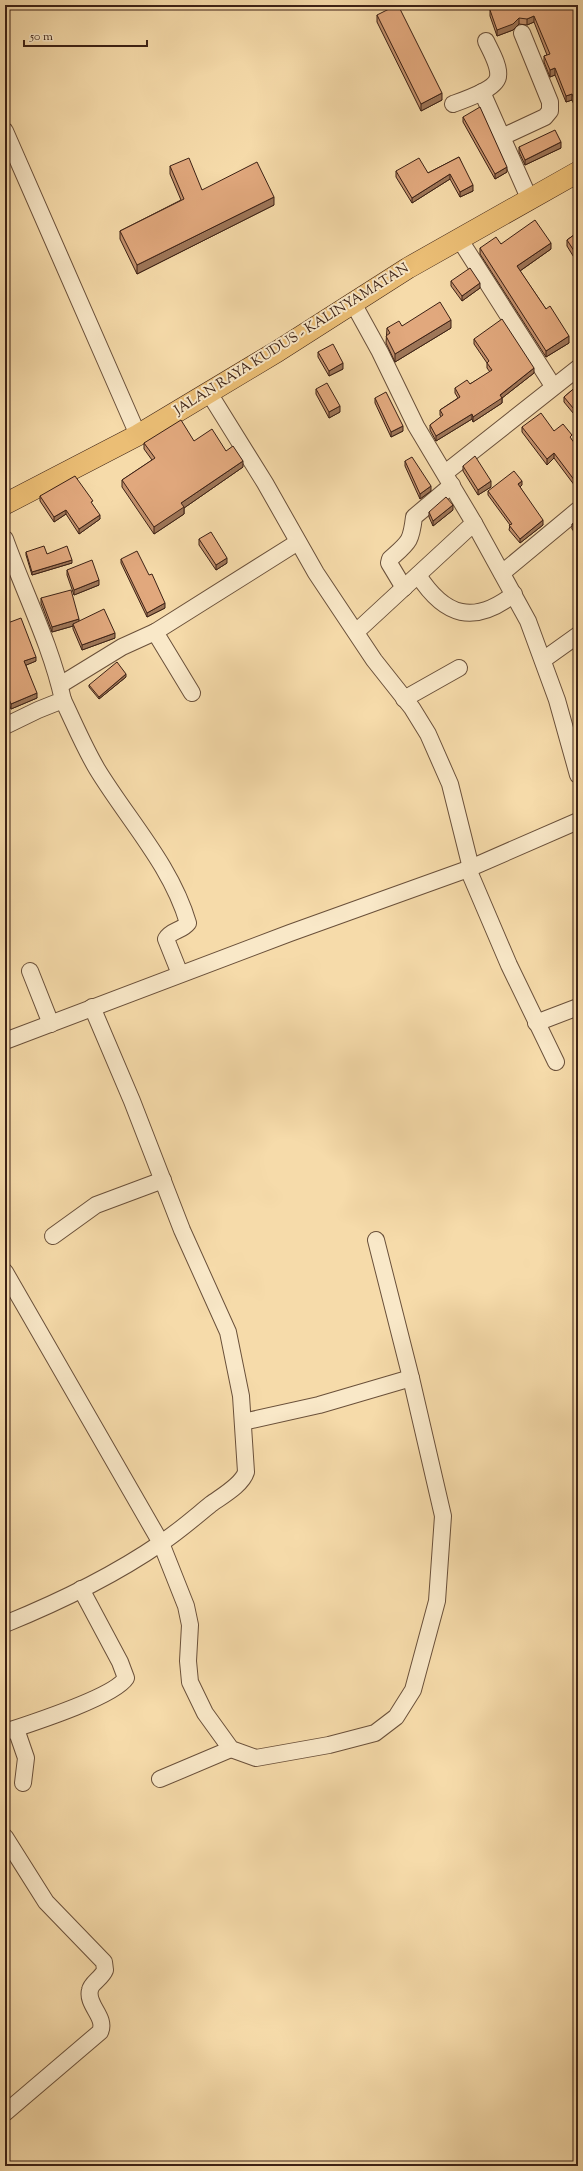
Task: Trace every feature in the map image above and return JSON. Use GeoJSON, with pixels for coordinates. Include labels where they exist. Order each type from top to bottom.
{"type":"FeatureCollection","features":[{"type":"Feature","properties":{"kind":"main road","name":"JALAN RAYA KUDUS - KALINYAMATAN"},"geometry":{"type":"LineString","coordinates":[[5,504],[138,435],[209,393],[408,268],[460,240],[529,198],[578,172]]}},
{"type":"Feature","properties":{"kind":"street"},"geometry":{"type":"LineString","coordinates":[[502,137],[545,117],[550,111],[550,102],[522,33]]}},
{"type":"Feature","properties":{"kind":"street"},"geometry":{"type":"LineString","coordinates":[[453,104],[482,92],[495,82],[498,77],[497,68],[486,41]]}},
{"type":"Feature","properties":{"kind":"street"},"geometry":{"type":"LineString","coordinates":[[482,92],[529,198]]}},
{"type":"Feature","properties":{"kind":"street"},"geometry":{"type":"LineString","coordinates":[[5,131],[138,435]]}},
{"type":"Feature","properties":{"kind":"street"},"geometry":{"type":"LineString","coordinates":[[460,240],[553,386]]}},
{"type":"Feature","properties":{"kind":"street"},"geometry":{"type":"LineString","coordinates":[[353,303],[380,352],[416,426],[474,523],[514,594],[533,632],[575,755],[578,775]]}},
{"type":"Feature","properties":{"kind":"street"},"geometry":{"type":"LineString","coordinates":[[404,588],[389,562],[390,559],[407,543],[414,531],[414,517],[448,479],[553,386],[578,368]]}},
{"type":"Feature","properties":{"kind":"street"},"geometry":{"type":"LineString","coordinates":[[209,393],[265,483],[298,542],[374,660],[404,699],[428,734],[443,764],[455,799],[470,868],[536,1023],[556,1062]]}},
{"type":"Feature","properties":{"kind":"street"},"geometry":{"type":"LineString","coordinates":[[502,573],[578,510]]}},
{"type":"Feature","properties":{"kind":"street"},"geometry":{"type":"LineString","coordinates":[[356,632],[474,523]]}},
{"type":"Feature","properties":{"kind":"street"},"geometry":{"type":"LineString","coordinates":[[5,539],[60,685],[63,700],[97,768],[149,843],[172,884],[186,915],[188,923],[186,926],[169,934],[166,939],[180,974]]}},
{"type":"Feature","properties":{"kind":"street"},"geometry":{"type":"LineString","coordinates":[[60,685],[122,647],[155,632],[298,542]]}},
{"type":"Feature","properties":{"kind":"street"},"geometry":{"type":"LineString","coordinates":[[418,575],[441,602],[469,613],[488,611],[514,594]]}},
{"type":"Feature","properties":{"kind":"street"},"geometry":{"type":"LineString","coordinates":[[155,632],[192,693]]}},
{"type":"Feature","properties":{"kind":"street"},"geometry":{"type":"LineString","coordinates":[[543,660],[578,635]]}},
{"type":"Feature","properties":{"kind":"street"},"geometry":{"type":"LineString","coordinates":[[404,699],[458,668]]}},
{"type":"Feature","properties":{"kind":"street"},"geometry":{"type":"LineString","coordinates":[[5,726],[63,700]]}},
{"type":"Feature","properties":{"kind":"street"},"geometry":{"type":"LineString","coordinates":[[5,1041],[180,974],[470,868],[578,821]]}},
{"type":"Feature","properties":{"kind":"street"},"geometry":{"type":"LineString","coordinates":[[30,971],[51,1024]]}},
{"type":"Feature","properties":{"kind":"street"},"geometry":{"type":"LineString","coordinates":[[5,1624],[40,1610],[81,1589],[161,1543],[230,1490],[245,1475],[247,1468],[240,1396],[228,1332],[182,1230],[92,1007]]}},
{"type":"Feature","properties":{"kind":"street"},"geometry":{"type":"LineString","coordinates":[[536,1023],[578,1007]]}},
{"type":"Feature","properties":{"kind":"street"},"geometry":{"type":"LineString","coordinates":[[53,1236],[96,1205],[163,1180]]}},
{"type":"Feature","properties":{"kind":"street"},"geometry":{"type":"LineString","coordinates":[[5,1272],[161,1543],[186,1606],[190,1625],[188,1661],[190,1682],[205,1713],[231,1749],[256,1758],[329,1745],[375,1733],[396,1717],[413,1690],[437,1601],[443,1516],[411,1378],[376,1240]]}},
{"type":"Feature","properties":{"kind":"street"},"geometry":{"type":"LineString","coordinates":[[243,1422],[319,1405],[411,1378]]}},
{"type":"Feature","properties":{"kind":"street"},"geometry":{"type":"LineString","coordinates":[[23,1782],[26,1758],[10,1730],[109,1691],[123,1682],[126,1678],[120,1662],[81,1589]]}},
{"type":"Feature","properties":{"kind":"street"},"geometry":{"type":"LineString","coordinates":[[160,1779],[231,1749]]}},
{"type":"Feature","properties":{"kind":"street"},"geometry":{"type":"LineString","coordinates":[[5,1837],[46,1902],[104,1962],[106,1970],[98,1982],[90,1987],[89,1992],[90,2000],[102,2022],[100,2032],[5,2113]]}},
{"type":"Feature","properties":{"kind":"building"},"geometry":{"type":"Polygon","coordinates":[[[397,5],[442,93],[421,104],[377,15],[397,5]]]}},
{"type":"Feature","properties":{"kind":"building"},"geometry":{"type":"Polygon","coordinates":[[[504,5],[578,5],[578,32],[575,34],[578,42],[578,107],[572,94],[566,96],[555,68],[550,70],[544,56],[550,54],[534,16],[527,19],[519,18],[513,24],[497,30],[490,10],[504,5]]]}},
{"type":"Feature","properties":{"kind":"building"},"geometry":{"type":"Polygon","coordinates":[[[480,107],[507,167],[495,174],[463,117],[480,107]]]}},
{"type":"Feature","properties":{"kind":"building"},"geometry":{"type":"Polygon","coordinates":[[[555,130],[561,142],[525,160],[519,147],[555,130]]]}},
{"type":"Feature","properties":{"kind":"building"},"geometry":{"type":"Polygon","coordinates":[[[459,157],[473,185],[460,192],[450,174],[412,198],[396,171],[419,158],[428,173],[459,157]]]}},
{"type":"Feature","properties":{"kind":"building"},"geometry":{"type":"Polygon","coordinates":[[[189,158],[202,190],[257,162],[274,197],[137,265],[120,231],[184,199],[170,166],[189,158]]]}},
{"type":"Feature","properties":{"kind":"building"},"geometry":{"type":"Polygon","coordinates":[[[535,220],[551,243],[517,266],[546,309],[550,306],[569,336],[546,351],[480,248],[496,237],[501,244],[535,220]]]}},
{"type":"Feature","properties":{"kind":"building"},"geometry":{"type":"Polygon","coordinates":[[[578,232],[578,257],[567,240],[578,232]]]}},
{"type":"Feature","properties":{"kind":"building"},"geometry":{"type":"Polygon","coordinates":[[[470,268],[480,283],[462,296],[451,281],[470,268]]]}},
{"type":"Feature","properties":{"kind":"building"},"geometry":{"type":"Polygon","coordinates":[[[440,302],[451,320],[395,354],[386,336],[390,333],[387,328],[399,321],[402,326],[440,302]]]}},
{"type":"Feature","properties":{"kind":"building"},"geometry":{"type":"Polygon","coordinates":[[[502,319],[534,368],[500,395],[502,398],[473,417],[472,414],[436,436],[430,425],[443,415],[440,410],[460,397],[455,388],[467,380],[470,384],[492,370],[487,363],[489,361],[474,339],[502,319]]]}},
{"type":"Feature","properties":{"kind":"building"},"geometry":{"type":"Polygon","coordinates":[[[333,344],[343,363],[329,371],[318,352],[333,344]]]}},
{"type":"Feature","properties":{"kind":"building"},"geometry":{"type":"Polygon","coordinates":[[[327,383],[340,406],[329,412],[316,389],[327,383]]]}},
{"type":"Feature","properties":{"kind":"building"},"geometry":{"type":"Polygon","coordinates":[[[578,385],[578,414],[564,397],[578,385]]]}},
{"type":"Feature","properties":{"kind":"building"},"geometry":{"type":"Polygon","coordinates":[[[386,392],[403,426],[391,432],[375,398],[386,392]]]}},
{"type":"Feature","properties":{"kind":"building"},"geometry":{"type":"Polygon","coordinates":[[[541,413],[554,431],[563,424],[572,435],[570,437],[578,448],[578,478],[575,481],[554,453],[547,459],[522,427],[541,413]]]}},
{"type":"Feature","properties":{"kind":"building"},"geometry":{"type":"Polygon","coordinates":[[[181,420],[194,441],[212,429],[226,451],[233,446],[243,461],[181,503],[184,507],[154,527],[122,480],[155,458],[144,443],[181,420]]]}},
{"type":"Feature","properties":{"kind":"building"},"geometry":{"type":"Polygon","coordinates":[[[475,456],[491,481],[478,490],[463,466],[475,456]]]}},
{"type":"Feature","properties":{"kind":"building"},"geometry":{"type":"Polygon","coordinates":[[[412,457],[431,486],[420,494],[405,461],[412,457]]]}},
{"type":"Feature","properties":{"kind":"building"},"geometry":{"type":"Polygon","coordinates":[[[514,471],[522,481],[518,484],[543,520],[520,539],[509,525],[512,524],[488,491],[514,471]]]}},
{"type":"Feature","properties":{"kind":"building"},"geometry":{"type":"Polygon","coordinates":[[[75,476],[93,501],[91,502],[100,515],[79,529],[66,510],[54,517],[40,496],[75,476]]]}},
{"type":"Feature","properties":{"kind":"building"},"geometry":{"type":"Polygon","coordinates":[[[446,497],[453,505],[433,521],[429,512],[446,497]]]}},
{"type":"Feature","properties":{"kind":"building"},"geometry":{"type":"Polygon","coordinates":[[[578,520],[578,532],[572,524],[578,520]]]}},
{"type":"Feature","properties":{"kind":"building"},"geometry":{"type":"Polygon","coordinates":[[[211,532],[227,558],[216,565],[199,539],[211,532]]]}},
{"type":"Feature","properties":{"kind":"building"},"geometry":{"type":"Polygon","coordinates":[[[44,546],[47,554],[67,546],[72,560],[32,572],[26,552],[44,546]]]}},
{"type":"Feature","properties":{"kind":"building"},"geometry":{"type":"Polygon","coordinates":[[[137,551],[149,575],[152,574],[165,603],[147,613],[121,559],[137,551]]]}},
{"type":"Feature","properties":{"kind":"building"},"geometry":{"type":"Polygon","coordinates":[[[92,560],[99,580],[74,590],[67,570],[92,560]]]}},
{"type":"Feature","properties":{"kind":"building"},"geometry":{"type":"Polygon","coordinates":[[[71,590],[79,619],[52,627],[41,598],[71,590]]]}},
{"type":"Feature","properties":{"kind":"building"},"geometry":{"type":"Polygon","coordinates":[[[104,609],[115,633],[82,645],[73,624],[104,609]]]}},
{"type":"Feature","properties":{"kind":"building"},"geometry":{"type":"Polygon","coordinates":[[[21,618],[36,657],[24,661],[37,693],[11,704],[5,690],[5,644],[8,643],[5,636],[5,624],[21,618]]]}},
{"type":"Feature","properties":{"kind":"building"},"geometry":{"type":"Polygon","coordinates":[[[117,662],[126,674],[99,697],[89,685],[117,662]]]}}]}
